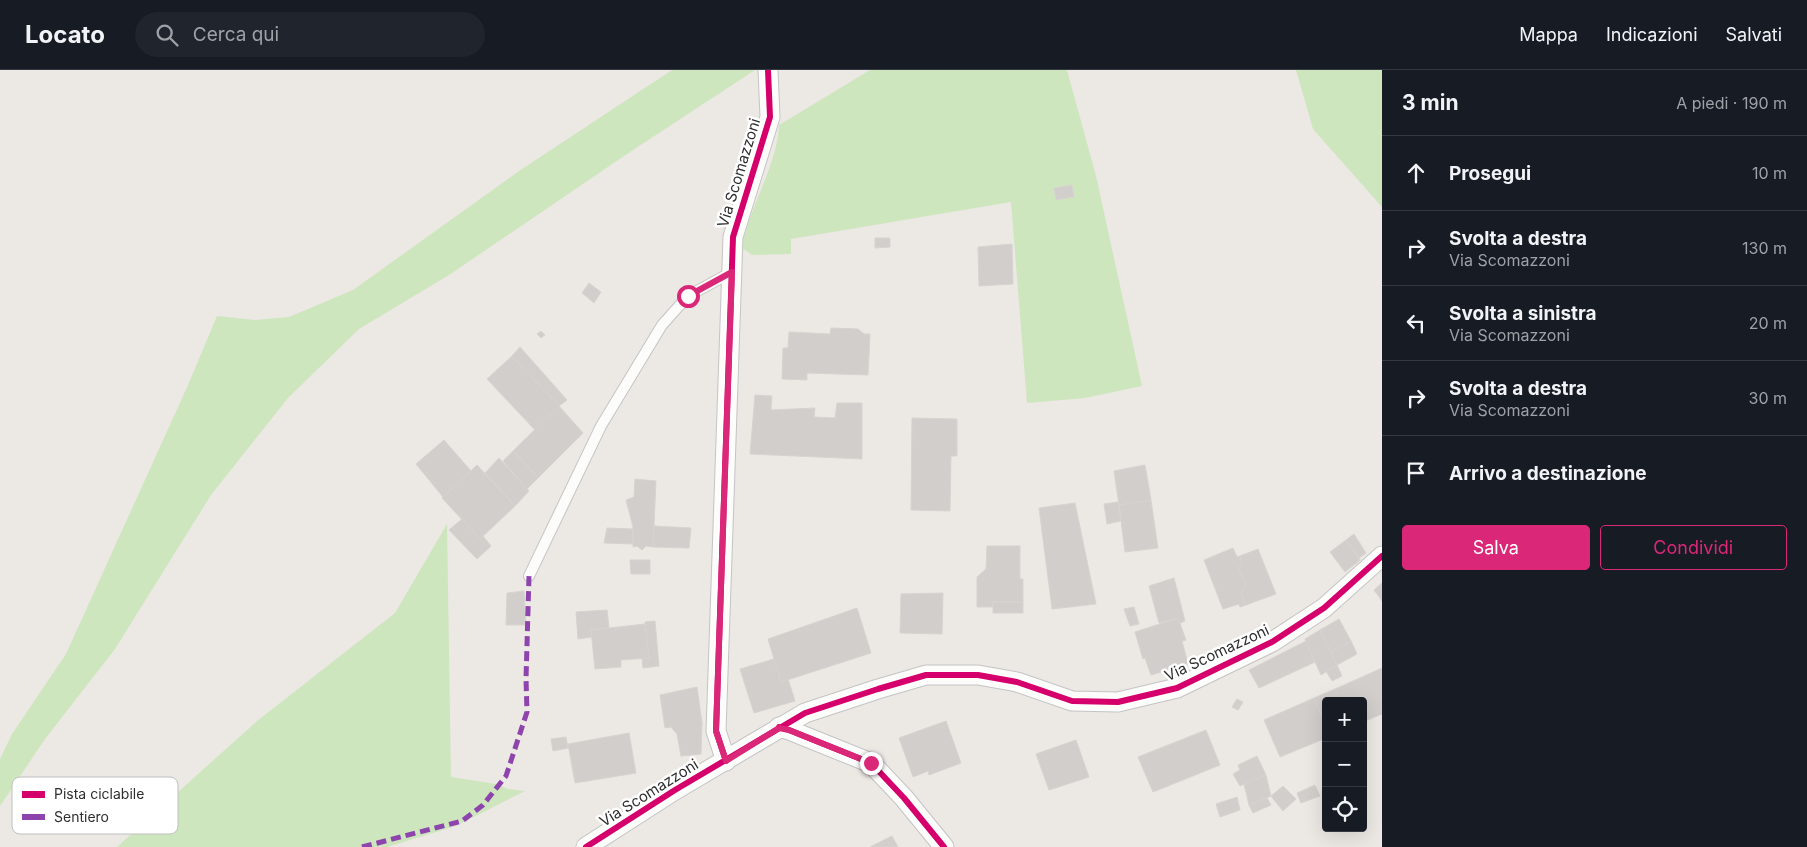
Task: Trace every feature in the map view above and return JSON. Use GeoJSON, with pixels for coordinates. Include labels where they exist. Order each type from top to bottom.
{"type":"FeatureCollection","features":[{"type":"Feature","properties":{"kind":"street","name":"Via Scomazzoni"},"geometry":{"type":"LineString","coordinates":[[726,761],[716,731],[732,237],[770,117],[768,70]]}},
{"type":"Feature","properties":{"kind":"street","name":"Via Scomazzoni"},"geometry":{"type":"LineString","coordinates":[[586,847],[675,790],[805,713],[878,688],[926,675],[978,674],[1018,682],[1072,701],[1118,702],[1177,688],[1272,642],[1324,608],[1382,556]]}},
{"type":"Feature","properties":{"kind":"street"},"geometry":{"type":"LineString","coordinates":[[779,728],[789,730],[871,763],[904,798],[944,847]]}},
{"type":"Feature","properties":{"kind":"lane"},"geometry":{"type":"LineString","coordinates":[[528,576],[601,426],[662,325],[688,296],[732,272]]}},
{"type":"Feature","properties":{"kind":"green space"},"geometry":{"type":"Polygon","coordinates":[[[672,70],[755,70],[449,275],[359,329],[288,398],[211,495],[115,649],[45,739],[19,777],[12,777],[12,788],[0,806],[0,759],[12,734],[66,654],[188,385],[217,316],[255,320],[289,317],[353,290],[519,171],[672,70]]]}},
{"type":"Feature","properties":{"kind":"green space"},"geometry":{"type":"Polygon","coordinates":[[[870,70],[1067,70],[1096,176],[1142,386],[1085,398],[1027,403],[1011,202],[791,239],[791,254],[752,255],[742,248],[750,218],[772,160],[779,125],[870,70]]]}},
{"type":"Feature","properties":{"kind":"green space"},"geometry":{"type":"Polygon","coordinates":[[[1296,70],[1382,70],[1382,207],[1313,129],[1296,70]]]}},
{"type":"Feature","properties":{"kind":"green space"},"geometry":{"type":"Polygon","coordinates":[[[447,524],[451,777],[525,791],[456,826],[387,847],[117,847],[131,834],[178,834],[178,792],[257,721],[395,613],[447,524]]]}},
{"type":"Feature","properties":{"kind":"building"},"geometry":{"type":"Polygon","coordinates":[[[1072,185],[1074,197],[1056,200],[1054,188],[1072,185]]]}},
{"type":"Feature","properties":{"kind":"building"},"geometry":{"type":"Polygon","coordinates":[[[875,238],[890,238],[890,247],[875,248],[875,238]]]}},
{"type":"Feature","properties":{"kind":"building"},"geometry":{"type":"Polygon","coordinates":[[[1012,244],[1013,284],[979,286],[978,247],[1012,244]]]}},
{"type":"Feature","properties":{"kind":"building"},"geometry":{"type":"Polygon","coordinates":[[[589,283],[601,292],[594,303],[582,293],[589,283]]]}},
{"type":"Feature","properties":{"kind":"building"},"geometry":{"type":"Polygon","coordinates":[[[831,328],[858,329],[864,334],[870,334],[868,375],[807,373],[807,380],[782,379],[783,348],[788,348],[789,332],[830,334],[831,328]]]}},
{"type":"Feature","properties":{"kind":"building"},"geometry":{"type":"Polygon","coordinates":[[[541,331],[545,335],[541,338],[537,334],[541,331]]]}},
{"type":"Feature","properties":{"kind":"building"},"geometry":{"type":"Polygon","coordinates":[[[520,347],[567,400],[559,406],[512,356],[520,347]]]}},
{"type":"Feature","properties":{"kind":"building"},"geometry":{"type":"Polygon","coordinates":[[[512,356],[559,406],[535,430],[487,379],[512,356]]]}},
{"type":"Feature","properties":{"kind":"building"},"geometry":{"type":"Polygon","coordinates":[[[755,395],[772,396],[771,410],[815,408],[814,417],[835,418],[837,403],[862,403],[862,459],[750,454],[755,395]]]}},
{"type":"Feature","properties":{"kind":"building"},"geometry":{"type":"Polygon","coordinates":[[[559,406],[583,433],[538,478],[513,451],[559,406]]]}},
{"type":"Feature","properties":{"kind":"building"},"geometry":{"type":"Polygon","coordinates":[[[912,418],[957,419],[957,456],[951,456],[950,511],[911,510],[912,418]]]}},
{"type":"Feature","properties":{"kind":"building"},"geometry":{"type":"Polygon","coordinates":[[[444,440],[471,471],[443,497],[416,464],[444,440]]]}},
{"type":"Feature","properties":{"kind":"building"},"geometry":{"type":"Polygon","coordinates":[[[513,451],[538,478],[527,489],[503,461],[513,451]]]}},
{"type":"Feature","properties":{"kind":"building"},"geometry":{"type":"Polygon","coordinates":[[[499,458],[529,491],[515,506],[485,473],[499,458]]]}},
{"type":"Feature","properties":{"kind":"building"},"geometry":{"type":"Polygon","coordinates":[[[477,465],[515,506],[480,539],[442,498],[477,465]]]}},
{"type":"Feature","properties":{"kind":"building"},"geometry":{"type":"Polygon","coordinates":[[[1145,465],[1151,500],[1119,505],[1114,471],[1145,465]]]}},
{"type":"Feature","properties":{"kind":"building"},"geometry":{"type":"Polygon","coordinates":[[[635,479],[656,481],[653,547],[646,546],[642,550],[637,546],[633,547],[633,527],[626,500],[634,497],[635,479]]]}},
{"type":"Feature","properties":{"kind":"building"},"geometry":{"type":"Polygon","coordinates":[[[1151,500],[1158,548],[1125,552],[1119,505],[1151,500]]]}},
{"type":"Feature","properties":{"kind":"building"},"geometry":{"type":"Polygon","coordinates":[[[1118,502],[1121,521],[1107,524],[1104,504],[1118,502]]]}},
{"type":"Feature","properties":{"kind":"building"},"geometry":{"type":"Polygon","coordinates":[[[1075,503],[1096,604],[1052,609],[1039,508],[1075,503]]]}},
{"type":"Feature","properties":{"kind":"building"},"geometry":{"type":"Polygon","coordinates":[[[462,519],[480,539],[483,536],[491,546],[477,559],[449,530],[462,519]]]}},
{"type":"Feature","properties":{"kind":"building"},"geometry":{"type":"Polygon","coordinates":[[[654,526],[691,528],[689,548],[653,547],[654,526]]]}},
{"type":"Feature","properties":{"kind":"building"},"geometry":{"type":"Polygon","coordinates":[[[607,528],[633,529],[633,544],[604,543],[607,528]]]}},
{"type":"Feature","properties":{"kind":"building"},"geometry":{"type":"Polygon","coordinates":[[[1354,534],[1366,553],[1359,558],[1346,540],[1354,534]]]}},
{"type":"Feature","properties":{"kind":"building"},"geometry":{"type":"Polygon","coordinates":[[[1346,540],[1360,560],[1345,572],[1330,552],[1346,540]]]}},
{"type":"Feature","properties":{"kind":"building"},"geometry":{"type":"Polygon","coordinates":[[[987,546],[1020,546],[1020,579],[1023,579],[1023,602],[993,602],[993,607],[977,607],[977,577],[986,569],[987,546]]]}},
{"type":"Feature","properties":{"kind":"building"},"geometry":{"type":"Polygon","coordinates":[[[1233,548],[1237,557],[1240,556],[1242,562],[1239,568],[1246,586],[1241,594],[1246,605],[1240,607],[1239,604],[1223,609],[1204,560],[1233,548]]]}},
{"type":"Feature","properties":{"kind":"building"},"geometry":{"type":"Polygon","coordinates":[[[1258,549],[1276,594],[1246,605],[1241,594],[1246,586],[1239,568],[1242,562],[1240,556],[1258,549]]]}},
{"type":"Feature","properties":{"kind":"building"},"geometry":{"type":"Polygon","coordinates":[[[630,560],[650,560],[650,574],[631,574],[630,560]]]}},
{"type":"Feature","properties":{"kind":"building"},"geometry":{"type":"Polygon","coordinates":[[[1174,578],[1185,621],[1180,623],[1178,618],[1159,623],[1149,586],[1174,578]]]}},
{"type":"Feature","properties":{"kind":"building"},"geometry":{"type":"Polygon","coordinates":[[[1382,583],[1382,601],[1374,590],[1382,583]]]}},
{"type":"Feature","properties":{"kind":"building"},"geometry":{"type":"Polygon","coordinates":[[[524,591],[526,625],[506,625],[507,593],[524,591]]]}},
{"type":"Feature","properties":{"kind":"building"},"geometry":{"type":"Polygon","coordinates":[[[943,593],[942,634],[900,633],[901,594],[943,593]]]}},
{"type":"Feature","properties":{"kind":"building"},"geometry":{"type":"Polygon","coordinates":[[[993,602],[1023,602],[1023,613],[993,613],[993,602]]]}},
{"type":"Feature","properties":{"kind":"building"},"geometry":{"type":"Polygon","coordinates":[[[1134,607],[1139,624],[1130,626],[1124,609],[1134,607]]]}},
{"type":"Feature","properties":{"kind":"building"},"geometry":{"type":"Polygon","coordinates":[[[857,608],[871,653],[781,682],[768,639],[857,608]]]}},
{"type":"Feature","properties":{"kind":"building"},"geometry":{"type":"Polygon","coordinates":[[[607,610],[609,628],[591,630],[592,637],[578,639],[576,612],[607,610]]]}},
{"type":"Feature","properties":{"kind":"building"},"geometry":{"type":"Polygon","coordinates":[[[1178,618],[1186,640],[1182,641],[1188,664],[1151,675],[1145,658],[1143,659],[1135,632],[1178,618]]]}},
{"type":"Feature","properties":{"kind":"building"},"geometry":{"type":"Polygon","coordinates":[[[1339,619],[1351,641],[1331,652],[1320,630],[1339,619]]]}},
{"type":"Feature","properties":{"kind":"building"},"geometry":{"type":"Polygon","coordinates":[[[655,621],[659,666],[643,668],[642,658],[649,658],[645,622],[655,621]]]}},
{"type":"Feature","properties":{"kind":"building"},"geometry":{"type":"Polygon","coordinates":[[[645,624],[649,658],[621,660],[621,667],[595,669],[591,630],[645,624]]]}},
{"type":"Feature","properties":{"kind":"building"},"geometry":{"type":"Polygon","coordinates":[[[1320,630],[1337,665],[1321,675],[1305,639],[1320,630]]]}},
{"type":"Feature","properties":{"kind":"building"},"geometry":{"type":"Polygon","coordinates":[[[1306,641],[1315,662],[1259,688],[1249,670],[1306,641]]]}},
{"type":"Feature","properties":{"kind":"building"},"geometry":{"type":"Polygon","coordinates":[[[1351,641],[1357,654],[1337,665],[1331,652],[1351,641]]]}},
{"type":"Feature","properties":{"kind":"building"},"geometry":{"type":"Polygon","coordinates":[[[774,659],[781,682],[788,679],[795,701],[754,713],[740,669],[774,659]]]}},
{"type":"Feature","properties":{"kind":"building"},"geometry":{"type":"Polygon","coordinates":[[[1337,665],[1342,676],[1332,681],[1326,671],[1337,665]]]}},
{"type":"Feature","properties":{"kind":"building"},"geometry":{"type":"Polygon","coordinates":[[[1382,668],[1382,714],[1367,720],[1367,697],[1338,697],[1335,689],[1382,668]]]}},
{"type":"Feature","properties":{"kind":"building"},"geometry":{"type":"Polygon","coordinates":[[[697,687],[702,723],[701,754],[681,756],[677,734],[671,727],[665,728],[660,695],[697,687]]]}},
{"type":"Feature","properties":{"kind":"building"},"geometry":{"type":"Polygon","coordinates":[[[1335,689],[1338,697],[1322,697],[1322,717],[1314,698],[1335,689]]]}},
{"type":"Feature","properties":{"kind":"building"},"geometry":{"type":"Polygon","coordinates":[[[1314,698],[1322,717],[1322,740],[1280,757],[1264,720],[1314,698]]]}},
{"type":"Feature","properties":{"kind":"building"},"geometry":{"type":"Polygon","coordinates":[[[1237,699],[1243,702],[1238,710],[1232,707],[1237,699]]]}},
{"type":"Feature","properties":{"kind":"building"},"geometry":{"type":"Polygon","coordinates":[[[946,721],[961,763],[929,775],[928,771],[913,777],[899,738],[946,721]]]}},
{"type":"Feature","properties":{"kind":"building"},"geometry":{"type":"Polygon","coordinates":[[[1206,730],[1220,765],[1153,792],[1138,757],[1206,730]]]}},
{"type":"Feature","properties":{"kind":"building"},"geometry":{"type":"Polygon","coordinates":[[[629,733],[636,773],[575,783],[568,744],[629,733]]]}},
{"type":"Feature","properties":{"kind":"building"},"geometry":{"type":"Polygon","coordinates":[[[566,737],[568,748],[553,751],[551,739],[566,737]]]}},
{"type":"Feature","properties":{"kind":"building"},"geometry":{"type":"Polygon","coordinates":[[[1076,740],[1089,777],[1049,790],[1036,754],[1076,740]]]}},
{"type":"Feature","properties":{"kind":"building"},"geometry":{"type":"Polygon","coordinates":[[[1257,756],[1266,775],[1240,786],[1233,774],[1240,770],[1238,765],[1257,756]]]}},
{"type":"Feature","properties":{"kind":"building"},"geometry":{"type":"Polygon","coordinates":[[[1266,775],[1271,796],[1249,805],[1244,784],[1266,775]]]}},
{"type":"Feature","properties":{"kind":"building"},"geometry":{"type":"Polygon","coordinates":[[[1315,785],[1320,796],[1301,803],[1297,793],[1315,785]]]}},
{"type":"Feature","properties":{"kind":"building"},"geometry":{"type":"Polygon","coordinates":[[[1283,786],[1296,799],[1283,811],[1271,796],[1283,786]]]}},
{"type":"Feature","properties":{"kind":"building"},"geometry":{"type":"Polygon","coordinates":[[[1237,797],[1240,810],[1220,817],[1216,804],[1237,797]]]}},
{"type":"Feature","properties":{"kind":"building"},"geometry":{"type":"Polygon","coordinates":[[[1267,798],[1271,805],[1253,813],[1249,805],[1267,798]]]}},
{"type":"Feature","properties":{"kind":"building"},"geometry":{"type":"Polygon","coordinates":[[[892,836],[898,847],[870,847],[892,836]]]}},
{"type":"Feature","properties":{"kind":"marked path"},"geometry":{"type":"LineString","coordinates":[[362,847],[462,821],[483,805],[506,776],[527,712],[529,576]]}},
{"type":"Feature","properties":{"kind":"cycle path"},"geometry":{"type":"LineString","coordinates":[[726,761],[716,731],[733,237],[770,117],[768,70]]}},
{"type":"Feature","properties":{"kind":"cycle path"},"geometry":{"type":"LineString","coordinates":[[586,847],[675,790],[805,713],[926,675],[978,675],[1017,682],[1072,701],[1118,702],[1177,688],[1272,642],[1324,608],[1382,556]]}},
{"type":"Feature","properties":{"kind":"cycle path"},"geometry":{"type":"LineString","coordinates":[[779,727],[871,763],[904,798],[944,847]]}},
{"type":"Feature","properties":{"kind":"route"},"geometry":{"type":"LineString","coordinates":[[688,296],[732,272],[716,731],[726,761],[779,728],[789,730],[871,763]]}}]}
